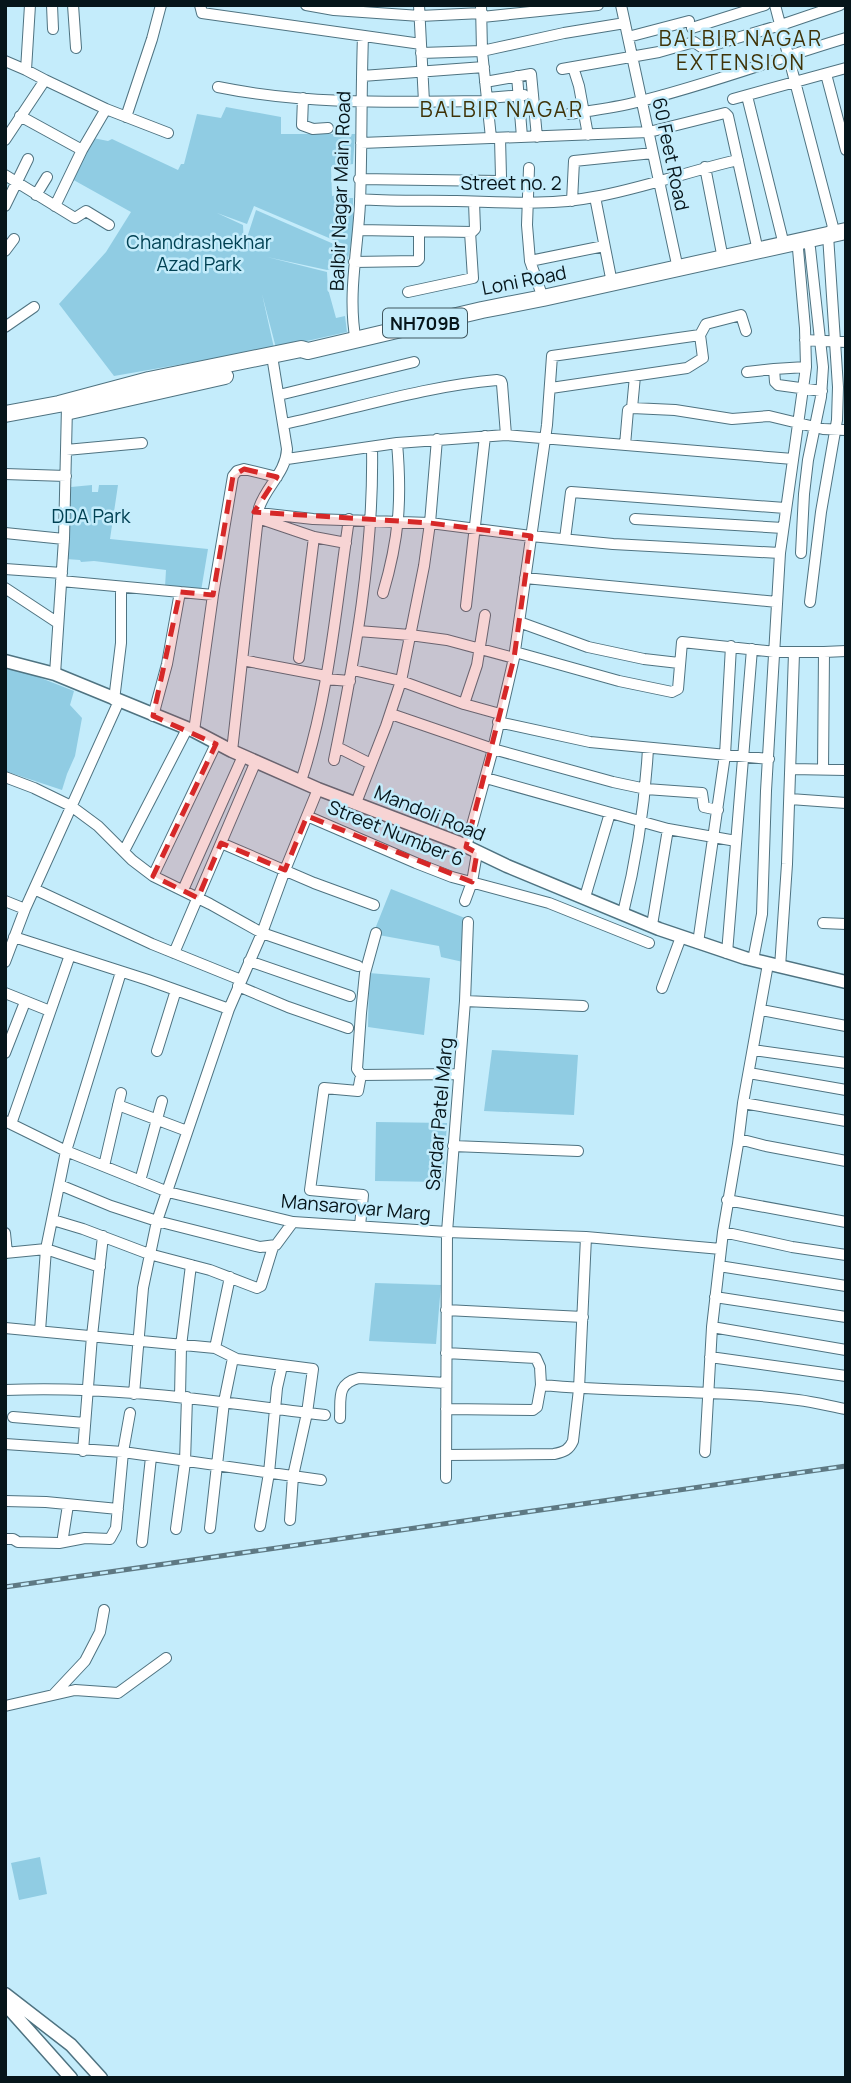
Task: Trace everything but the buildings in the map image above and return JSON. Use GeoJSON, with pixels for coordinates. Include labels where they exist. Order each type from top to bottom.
{"type":"FeatureCollection","features":[{"type":"Feature","properties":{"kind":"highway","name":"Loni Road"},"geometry":{"type":"LineString","coordinates":[[5,423],[149,380],[274,361],[301,349],[308,351],[356,343],[798,247],[836,235]]}},
{"type":"Feature","properties":{"kind":"highway","name":"Loni Road"},"geometry":{"type":"LineString","coordinates":[[356,343],[482,310],[758,251],[798,247],[836,235]]}},
{"type":"Feature","properties":{"kind":"highway","name":"Loni Road"},"geometry":{"type":"LineString","coordinates":[[5,414],[67,406]]}},
{"type":"Feature","properties":{"kind":"street"},"geometry":{"type":"LineString","coordinates":[[26,70],[30,5]]}},
{"type":"Feature","properties":{"kind":"street"},"geometry":{"type":"LineString","coordinates":[[52,5],[53,29]]}},
{"type":"Feature","properties":{"kind":"street"},"geometry":{"type":"LineString","coordinates":[[73,5],[76,48]]}},
{"type":"Feature","properties":{"kind":"street"},"geometry":{"type":"LineString","coordinates":[[126,117],[161,5]]}},
{"type":"Feature","properties":{"kind":"street"},"geometry":{"type":"LineString","coordinates":[[306,5],[482,12],[598,5]]}},
{"type":"Feature","properties":{"kind":"street","name":"60 Feet Road"},"geometry":{"type":"LineString","coordinates":[[621,5],[678,269]]}},
{"type":"Feature","properties":{"kind":"street"},"geometry":{"type":"LineString","coordinates":[[628,37],[765,5]]}},
{"type":"Feature","properties":{"kind":"street"},"geometry":{"type":"LineString","coordinates":[[775,5],[836,235],[841,342],[838,387],[840,429],[821,512],[810,603]]}},
{"type":"Feature","properties":{"kind":"street"},"geometry":{"type":"LineString","coordinates":[[589,135],[585,111],[568,68],[632,57],[694,42],[703,48],[781,26],[840,5]]}},
{"type":"Feature","properties":{"kind":"street"},"geometry":{"type":"LineString","coordinates":[[334,7],[334,32]]}},
{"type":"Feature","properties":{"kind":"street"},"geometry":{"type":"LineString","coordinates":[[201,9],[421,48],[482,51],[625,23]]}},
{"type":"Feature","properties":{"kind":"street"},"geometry":{"type":"LineString","coordinates":[[419,11],[424,102]]}},
{"type":"Feature","properties":{"kind":"street"},"geometry":{"type":"LineString","coordinates":[[359,179],[499,181],[501,177],[496,138],[485,82],[482,12]]}},
{"type":"Feature","properties":{"kind":"street","name":"Balbir Nagar Main Road"},"geometry":{"type":"LineString","coordinates":[[356,343],[353,304],[360,199],[363,36]]}},
{"type":"Feature","properties":{"kind":"street"},"geometry":{"type":"LineString","coordinates":[[569,114],[642,100],[715,80],[846,38]]}},
{"type":"Feature","properties":{"kind":"street"},"geometry":{"type":"LineString","coordinates":[[5,61],[106,109],[169,133]]}},
{"type":"Feature","properties":{"kind":"street"},"geometry":{"type":"LineString","coordinates":[[362,76],[484,67]]}},
{"type":"Feature","properties":{"kind":"street"},"geometry":{"type":"LineString","coordinates":[[733,99],[846,68]]}},
{"type":"Feature","properties":{"kind":"street"},"geometry":{"type":"LineString","coordinates":[[485,82],[531,74],[537,137]]}},
{"type":"Feature","properties":{"kind":"street"},"geometry":{"type":"LineString","coordinates":[[826,74],[846,150]]}},
{"type":"Feature","properties":{"kind":"street"},"geometry":{"type":"LineString","coordinates":[[517,76],[522,137]]}},
{"type":"Feature","properties":{"kind":"street"},"geometry":{"type":"LineString","coordinates":[[5,140],[45,79]]}},
{"type":"Feature","properties":{"kind":"street"},"geometry":{"type":"LineString","coordinates":[[218,87],[257,95],[362,103],[487,99],[533,94]]}},
{"type":"Feature","properties":{"kind":"street"},"geometry":{"type":"LineString","coordinates":[[747,96],[798,247],[821,341],[822,391],[803,494],[801,553]]}},
{"type":"Feature","properties":{"kind":"street"},"geometry":{"type":"LineString","coordinates":[[303,98],[302,125],[313,129],[328,128]]}},
{"type":"Feature","properties":{"kind":"street"},"geometry":{"type":"LineString","coordinates":[[55,206],[82,150],[106,109]]}},
{"type":"Feature","properties":{"kind":"street"},"geometry":{"type":"LineString","coordinates":[[361,144],[649,132],[725,113],[728,116],[758,251]]}},
{"type":"Feature","properties":{"kind":"street"},"geometry":{"type":"LineString","coordinates":[[20,116],[82,150]]}},
{"type":"Feature","properties":{"kind":"street"},"geometry":{"type":"LineString","coordinates":[[572,201],[574,161],[653,153]]}},
{"type":"Feature","properties":{"kind":"street"},"geometry":{"type":"LineString","coordinates":[[5,206],[29,159]]}},
{"type":"Feature","properties":{"kind":"street","name":"Street no. 2"},"geometry":{"type":"LineString","coordinates":[[360,199],[572,201],[659,183],[705,167],[738,160]]}},
{"type":"Feature","properties":{"kind":"street"},"geometry":{"type":"LineString","coordinates":[[705,167],[723,259]]}},
{"type":"Feature","properties":{"kind":"street"},"geometry":{"type":"LineString","coordinates":[[529,168],[526,201],[530,261],[543,298]]}},
{"type":"Feature","properties":{"kind":"street"},"geometry":{"type":"LineString","coordinates":[[5,176],[76,219],[86,211],[109,225]]}},
{"type":"Feature","properties":{"kind":"street"},"geometry":{"type":"LineString","coordinates":[[36,195],[47,177]]}},
{"type":"Feature","properties":{"kind":"street"},"geometry":{"type":"LineString","coordinates":[[595,197],[612,283]]}},
{"type":"Feature","properties":{"kind":"street"},"geometry":{"type":"LineString","coordinates":[[358,230],[470,232],[475,229],[474,202]]}},
{"type":"Feature","properties":{"kind":"street"},"geometry":{"type":"LineString","coordinates":[[354,262],[417,261],[419,232]]}},
{"type":"Feature","properties":{"kind":"street"},"geometry":{"type":"LineString","coordinates":[[408,292],[473,278],[470,232]]}},
{"type":"Feature","properties":{"kind":"street"},"geometry":{"type":"LineString","coordinates":[[5,251],[14,239]]}},
{"type":"Feature","properties":{"kind":"street"},"geometry":{"type":"LineString","coordinates":[[530,261],[604,246]]}},
{"type":"Feature","properties":{"kind":"street"},"geometry":{"type":"LineString","coordinates":[[753,960],[762,914],[780,553],[806,367],[798,247]]}},
{"type":"Feature","properties":{"kind":"street"},"geometry":{"type":"LineString","coordinates":[[5,327],[34,307]]}},
{"type":"Feature","properties":{"kind":"street"},"geometry":{"type":"LineString","coordinates":[[551,388],[687,368],[704,357],[700,335],[706,324],[740,315],[746,331]]}},
{"type":"Feature","properties":{"kind":"street"},"geometry":{"type":"LineString","coordinates":[[465,901],[472,881],[472,850],[486,778],[515,655],[545,438],[551,388],[551,358],[555,354],[700,335]]}},
{"type":"Feature","properties":{"kind":"street"},"geometry":{"type":"LineString","coordinates":[[806,340],[841,342]]}},
{"type":"Feature","properties":{"kind":"street"},"geometry":{"type":"LineString","coordinates":[[183,890],[237,753],[242,660],[261,503],[287,459],[274,361]]}},
{"type":"Feature","properties":{"kind":"street"},"geometry":{"type":"LineString","coordinates":[[279,395],[414,362]]}},
{"type":"Feature","properties":{"kind":"street"},"geometry":{"type":"LineString","coordinates":[[747,372],[806,367]]}},
{"type":"Feature","properties":{"kind":"street"},"geometry":{"type":"LineString","coordinates":[[774,369],[776,384],[822,391]]}},
{"type":"Feature","properties":{"kind":"street"},"geometry":{"type":"LineString","coordinates":[[625,444],[635,376]]}},
{"type":"Feature","properties":{"kind":"street"},"geometry":{"type":"LineString","coordinates":[[284,424],[385,399],[497,380],[502,384],[506,435]]}},
{"type":"Feature","properties":{"kind":"street"},"geometry":{"type":"LineString","coordinates":[[55,674],[64,539],[67,406]]}},
{"type":"Feature","properties":{"kind":"street"},"geometry":{"type":"LineString","coordinates":[[632,408],[675,410],[732,419],[769,416],[815,427],[840,429]]}},
{"type":"Feature","properties":{"kind":"street"},"geometry":{"type":"LineString","coordinates":[[287,459],[397,443],[506,435],[793,458]]}},
{"type":"Feature","properties":{"kind":"street"},"geometry":{"type":"LineString","coordinates":[[466,606],[485,436]]}},
{"type":"Feature","properties":{"kind":"street"},"geometry":{"type":"LineString","coordinates":[[356,803],[401,681],[430,523],[436,439]]}},
{"type":"Feature","properties":{"kind":"street"},"geometry":{"type":"LineString","coordinates":[[66,450],[142,443]]}},
{"type":"Feature","properties":{"kind":"street"},"geometry":{"type":"LineString","coordinates":[[383,593],[399,522],[397,443]]}},
{"type":"Feature","properties":{"kind":"street"},"geometry":{"type":"LineString","coordinates":[[334,760],[351,681],[358,631],[371,520],[372,447]]}},
{"type":"Feature","properties":{"kind":"street"},"geometry":{"type":"LineString","coordinates":[[124,851],[190,730],[233,476],[244,469],[277,477]]}},
{"type":"Feature","properties":{"kind":"street"},"geometry":{"type":"LineString","coordinates":[[5,474],[65,476]]}},
{"type":"Feature","properties":{"kind":"street"},"geometry":{"type":"LineString","coordinates":[[565,539],[571,492],[785,508]]}},
{"type":"Feature","properties":{"kind":"street"},"geometry":{"type":"LineString","coordinates":[[259,516],[430,523],[614,544],[780,553]]}},
{"type":"Feature","properties":{"kind":"street"},"geometry":{"type":"LineString","coordinates":[[259,516],[314,537],[346,543]]}},
{"type":"Feature","properties":{"kind":"street"},"geometry":{"type":"LineString","coordinates":[[300,781],[311,751],[325,678],[349,519]]}},
{"type":"Feature","properties":{"kind":"street"},"geometry":{"type":"LineString","coordinates":[[635,519],[783,528]]}},
{"type":"Feature","properties":{"kind":"street"},"geometry":{"type":"LineString","coordinates":[[5,533],[64,539]]}},
{"type":"Feature","properties":{"kind":"street"},"geometry":{"type":"LineString","coordinates":[[299,658],[314,537]]}},
{"type":"Feature","properties":{"kind":"street"},"geometry":{"type":"LineString","coordinates":[[5,569],[121,587],[213,595]]}},
{"type":"Feature","properties":{"kind":"street"},"geometry":{"type":"LineString","coordinates":[[525,578],[777,602]]}},
{"type":"Feature","properties":{"kind":"street"},"geometry":{"type":"LineString","coordinates":[[5,962],[25,909],[117,700],[121,587]]}},
{"type":"Feature","properties":{"kind":"street"},"geometry":{"type":"LineString","coordinates":[[5,588],[58,623]]}},
{"type":"Feature","properties":{"kind":"street"},"geometry":{"type":"LineString","coordinates":[[153,716],[167,664],[180,592]]}},
{"type":"Feature","properties":{"kind":"street"},"geometry":{"type":"LineString","coordinates":[[464,704],[480,650],[485,615]]}},
{"type":"Feature","properties":{"kind":"street"},"geometry":{"type":"LineString","coordinates":[[519,622],[588,647],[644,659],[679,663]]}},
{"type":"Feature","properties":{"kind":"street"},"geometry":{"type":"LineString","coordinates":[[358,631],[410,635],[466,644],[480,650],[515,655],[672,692],[678,689],[682,642],[794,653],[846,651]]}},
{"type":"Feature","properties":{"kind":"street"},"geometry":{"type":"LineString","coordinates":[[698,943],[725,755],[732,646]]}},
{"type":"Feature","properties":{"kind":"street"},"geometry":{"type":"LineString","coordinates":[[727,953],[752,649]]}},
{"type":"Feature","properties":{"kind":"street"},"geometry":{"type":"LineString","coordinates":[[823,769],[824,652]]}},
{"type":"Feature","properties":{"kind":"street"},"geometry":{"type":"LineString","coordinates":[[705,1452],[712,1327],[727,1200],[761,1010],[774,965],[790,799],[794,653]]}},
{"type":"Feature","properties":{"kind":"street"},"geometry":{"type":"LineString","coordinates":[[242,660],[351,681]]}},
{"type":"Feature","properties":{"kind":"street","name":"Mandoli Road"},"geometry":{"type":"LineString","coordinates":[[5,661],[55,674],[190,730],[318,789],[681,937],[727,953],[846,982]]}},
{"type":"Feature","properties":{"kind":"street"},"geometry":{"type":"LineString","coordinates":[[353,670],[401,681],[499,718],[590,742],[769,758]]}},
{"type":"Feature","properties":{"kind":"street"},"geometry":{"type":"LineString","coordinates":[[391,714],[494,748],[612,782],[646,789],[702,793],[704,807],[718,810]]}},
{"type":"Feature","properties":{"kind":"street"},"geometry":{"type":"LineString","coordinates":[[153,876],[216,744]]}},
{"type":"Feature","properties":{"kind":"street"},"geometry":{"type":"LineString","coordinates":[[337,747],[371,764]]}},
{"type":"Feature","properties":{"kind":"street"},"geometry":{"type":"LineString","coordinates":[[623,913],[635,868],[642,822],[648,748]]}},
{"type":"Feature","properties":{"kind":"street"},"geometry":{"type":"LineString","coordinates":[[174,953],[256,761]]}},
{"type":"Feature","properties":{"kind":"street"},"geometry":{"type":"LineString","coordinates":[[791,769],[846,770]]}},
{"type":"Feature","properties":{"kind":"street"},"geometry":{"type":"LineString","coordinates":[[5,777],[71,806],[98,826],[153,876],[262,933],[358,966]]}},
{"type":"Feature","properties":{"kind":"street"},"geometry":{"type":"LineString","coordinates":[[486,778],[668,830],[736,841]]}},
{"type":"Feature","properties":{"kind":"street"},"geometry":{"type":"LineString","coordinates":[[134,1394],[137,1341],[149,1254],[158,1222],[229,1009],[318,789]]}},
{"type":"Feature","properties":{"kind":"street"},"geometry":{"type":"LineString","coordinates":[[790,799],[846,803]]}},
{"type":"Feature","properties":{"kind":"street"},"geometry":{"type":"LineString","coordinates":[[585,897],[610,813]]}},
{"type":"Feature","properties":{"kind":"street","name":"Street Number 6"},"geometry":{"type":"LineString","coordinates":[[307,816],[452,877],[549,903],[649,943]]}},
{"type":"Feature","properties":{"kind":"street"},"geometry":{"type":"LineString","coordinates":[[652,925],[668,830]]}},
{"type":"Feature","properties":{"kind":"street"},"geometry":{"type":"LineString","coordinates":[[221,843],[374,905]]}},
{"type":"Feature","properties":{"kind":"street"},"geometry":{"type":"LineString","coordinates":[[34,889],[288,1007],[348,1028]]}},
{"type":"Feature","properties":{"kind":"street"},"geometry":{"type":"LineString","coordinates":[[5,901],[25,909]]}},
{"type":"Feature","properties":{"kind":"street","name":"Sardar Patel Marg"},"geometry":{"type":"LineString","coordinates":[[446,1478],[447,1232],[465,1001],[468,922]]}},
{"type":"Feature","properties":{"kind":"street"},"geometry":{"type":"LineString","coordinates":[[823,923],[846,924]]}},
{"type":"Feature","properties":{"kind":"street"},"geometry":{"type":"LineString","coordinates":[[360,1226],[363,1195],[310,1190],[324,1088],[358,1091],[361,1075],[357,1069],[362,999],[366,969],[376,933]]}},
{"type":"Feature","properties":{"kind":"street"},"geometry":{"type":"LineString","coordinates":[[14,937],[229,1009]]}},
{"type":"Feature","properties":{"kind":"street"},"geometry":{"type":"LineString","coordinates":[[662,988],[681,937]]}},
{"type":"Feature","properties":{"kind":"street"},"geometry":{"type":"LineString","coordinates":[[8,1123],[70,955]]}},
{"type":"Feature","properties":{"kind":"street"},"geometry":{"type":"LineString","coordinates":[[249,961],[350,996]]}},
{"type":"Feature","properties":{"kind":"street"},"geometry":{"type":"LineString","coordinates":[[40,1331],[46,1249],[66,1151],[121,972]]}},
{"type":"Feature","properties":{"kind":"street"},"geometry":{"type":"LineString","coordinates":[[157,1051],[176,990]]}},
{"type":"Feature","properties":{"kind":"street"},"geometry":{"type":"LineString","coordinates":[[5,993],[50,1012]]}},
{"type":"Feature","properties":{"kind":"street"},"geometry":{"type":"LineString","coordinates":[[465,1001],[583,1006]]}},
{"type":"Feature","properties":{"kind":"street"},"geometry":{"type":"LineString","coordinates":[[5,1053],[25,1002]]}},
{"type":"Feature","properties":{"kind":"street"},"geometry":{"type":"LineString","coordinates":[[761,1010],[846,1026]]}},
{"type":"Feature","properties":{"kind":"street"},"geometry":{"type":"LineString","coordinates":[[753,1050],[846,1063]]}},
{"type":"Feature","properties":{"kind":"street"},"geometry":{"type":"LineString","coordinates":[[749,1073],[846,1090]]}},
{"type":"Feature","properties":{"kind":"street"},"geometry":{"type":"LineString","coordinates":[[361,1075],[460,1074]]}},
{"type":"Feature","properties":{"kind":"street"},"geometry":{"type":"LineString","coordinates":[[104,1166],[121,1093]]}},
{"type":"Feature","properties":{"kind":"street"},"geometry":{"type":"LineString","coordinates":[[140,1181],[162,1101]]}},
{"type":"Feature","properties":{"kind":"street"},"geometry":{"type":"LineString","coordinates":[[743,1103],[846,1121]]}},
{"type":"Feature","properties":{"kind":"street"},"geometry":{"type":"LineString","coordinates":[[118,1105],[187,1131]]}},
{"type":"Feature","properties":{"kind":"street","name":"Mansarovar Marg"},"geometry":{"type":"LineString","coordinates":[[8,1123],[66,1151],[168,1192],[293,1222],[447,1232],[586,1237],[721,1249]]}},
{"type":"Feature","properties":{"kind":"street"},"geometry":{"type":"LineString","coordinates":[[739,1139],[846,1161]]}},
{"type":"Feature","properties":{"kind":"street"},"geometry":{"type":"LineString","coordinates":[[453,1146],[578,1152]]}},
{"type":"Feature","properties":{"kind":"street"},"geometry":{"type":"LineString","coordinates":[[60,1185],[158,1222],[260,1247],[273,1247]]}},
{"type":"Feature","properties":{"kind":"street"},"geometry":{"type":"LineString","coordinates":[[727,1200],[846,1222]]}},
{"type":"Feature","properties":{"kind":"street"},"geometry":{"type":"LineString","coordinates":[[53,1220],[257,1288],[260,1287],[273,1247],[293,1222]]}},
{"type":"Feature","properties":{"kind":"street"},"geometry":{"type":"LineString","coordinates":[[723,1232],[846,1255]]}},
{"type":"Feature","properties":{"kind":"street"},"geometry":{"type":"LineString","coordinates":[[5,1233],[6,1253],[46,1249],[100,1267]]}},
{"type":"Feature","properties":{"kind":"street"},"geometry":{"type":"LineString","coordinates":[[83,1451],[103,1236]]}},
{"type":"Feature","properties":{"kind":"street"},"geometry":{"type":"LineString","coordinates":[[446,1455],[564,1452],[570,1448],[579,1389],[586,1237]]}},
{"type":"Feature","properties":{"kind":"street"},"geometry":{"type":"LineString","coordinates":[[176,1528],[185,1462],[181,1346],[191,1265]]}},
{"type":"Feature","properties":{"kind":"street"},"geometry":{"type":"LineString","coordinates":[[719,1266],[846,1286]]}},
{"type":"Feature","properties":{"kind":"street"},"geometry":{"type":"LineString","coordinates":[[215,1348],[230,1277]]}},
{"type":"Feature","properties":{"kind":"street"},"geometry":{"type":"LineString","coordinates":[[715,1297],[846,1317]]}},
{"type":"Feature","properties":{"kind":"street"},"geometry":{"type":"LineString","coordinates":[[446,1310],[583,1317]]}},
{"type":"Feature","properties":{"kind":"street"},"geometry":{"type":"LineString","coordinates":[[712,1327],[846,1350]]}},
{"type":"Feature","properties":{"kind":"street"},"geometry":{"type":"LineString","coordinates":[[5,1328],[215,1348],[233,1358],[313,1370],[293,1476],[290,1520]]}},
{"type":"Feature","properties":{"kind":"street"},"geometry":{"type":"LineString","coordinates":[[446,1353],[536,1358],[540,1367],[541,1385],[540,1401],[533,1410],[446,1409]]}},
{"type":"Feature","properties":{"kind":"street"},"geometry":{"type":"LineString","coordinates":[[710,1357],[846,1376]]}},
{"type":"Feature","properties":{"kind":"street"},"geometry":{"type":"LineString","coordinates":[[210,1528],[224,1402],[233,1358]]}},
{"type":"Feature","properties":{"kind":"street"},"geometry":{"type":"LineString","coordinates":[[260,1526],[282,1366]]}},
{"type":"Feature","properties":{"kind":"street"},"geometry":{"type":"LineString","coordinates":[[340,1418],[341,1394],[348,1381],[359,1378],[446,1382]]}},
{"type":"Feature","properties":{"kind":"street"},"geometry":{"type":"LineString","coordinates":[[541,1385],[799,1400],[846,1409]]}},
{"type":"Feature","properties":{"kind":"street"},"geometry":{"type":"LineString","coordinates":[[5,1390],[88,1390],[184,1397],[325,1415]]}},
{"type":"Feature","properties":{"kind":"street"},"geometry":{"type":"LineString","coordinates":[[5,1539],[52,1543],[93,1538],[110,1539],[116,1528],[123,1452],[130,1413]]}},
{"type":"Feature","properties":{"kind":"street"},"geometry":{"type":"LineString","coordinates":[[13,1417],[85,1423]]}},
{"type":"Feature","properties":{"kind":"street"},"geometry":{"type":"LineString","coordinates":[[5,1444],[123,1452],[321,1480]]}},
{"type":"Feature","properties":{"kind":"street"},"geometry":{"type":"LineString","coordinates":[[142,1542],[151,1457]]}},
{"type":"Feature","properties":{"kind":"street"},"geometry":{"type":"LineString","coordinates":[[5,1501],[118,1509]]}},
{"type":"Feature","properties":{"kind":"street"},"geometry":{"type":"LineString","coordinates":[[63,1537],[68,1504]]}},
{"type":"Feature","properties":{"kind":"street"},"geometry":{"type":"LineString","coordinates":[[53,1695],[85,1661],[100,1632],[104,1610]]}},
{"type":"Feature","properties":{"kind":"street"},"geometry":{"type":"LineString","coordinates":[[5,1706],[75,1690],[118,1693],[166,1658]]}},
{"type":"Feature","properties":{"kind":"street"},"geometry":{"type":"LineString","coordinates":[[5,1994],[71,2045],[101,2078]]}},
{"type":"Feature","properties":{"kind":"street"},"geometry":{"type":"LineString","coordinates":[[5,2004],[71,2078]]}},
{"type":"Feature","properties":{"kind":"street"},"geometry":{"type":"LineString","coordinates":[[37,2039],[49,2028]]}},
{"type":"Feature","properties":{"kind":"highlighted area"},"geometry":{"type":"Polygon","coordinates":[[[244,469],[277,477],[254,512],[430,523],[531,536],[514,658],[466,847],[477,853],[472,882],[307,816],[285,870],[221,843],[198,898],[153,876],[216,744],[153,716],[180,592],[213,595],[233,476],[244,469]]]}},
{"type":"Feature","properties":{"kind":"green space","name":"Chandrashekhar Azad Park"},"geometry":{"type":"Polygon","coordinates":[[[226,107],[281,117],[281,134],[355,134],[353,164],[331,167],[332,196],[344,194],[345,198],[353,198],[353,232],[347,265],[327,270],[267,257],[327,272],[328,289],[336,318],[345,316],[347,332],[276,348],[262,294],[274,348],[114,376],[59,304],[106,252],[131,212],[70,178],[93,138],[108,141],[112,139],[178,170],[181,164],[184,164],[197,114],[221,118],[226,107]],[[254,206],[247,224],[217,213],[243,225],[244,247],[256,210],[336,245],[344,245],[254,206]]]}},
{"type":"Feature","properties":{"kind":"green space","name":"DDA Park"},"geometry":{"type":"Polygon","coordinates":[[[92,485],[92,492],[98,492],[99,485],[118,485],[110,539],[208,549],[201,591],[165,587],[166,570],[66,559],[71,487],[92,485]]]}},
{"type":"Feature","properties":{"kind":"green space"},"geometry":{"type":"Polygon","coordinates":[[[5,664],[74,691],[70,705],[82,718],[75,756],[62,790],[5,771],[5,664]]]}},
{"type":"Feature","properties":{"kind":"green space"},"geometry":{"type":"Polygon","coordinates":[[[391,889],[465,918],[463,962],[441,957],[439,946],[373,934],[391,889]]]}},
{"type":"Feature","properties":{"kind":"green space"},"geometry":{"type":"Polygon","coordinates":[[[369,973],[430,978],[424,1035],[368,1027],[369,973]]]}},
{"type":"Feature","properties":{"kind":"green space"},"geometry":{"type":"Polygon","coordinates":[[[492,1050],[578,1055],[574,1115],[484,1111],[492,1050]]]}},
{"type":"Feature","properties":{"kind":"green space"},"geometry":{"type":"Polygon","coordinates":[[[376,1122],[447,1123],[443,1182],[375,1181],[376,1122]]]}},
{"type":"Feature","properties":{"kind":"green space"},"geometry":{"type":"Polygon","coordinates":[[[375,1283],[441,1285],[436,1344],[369,1341],[375,1283]]]}},
{"type":"Feature","properties":{"kind":"green space"},"geometry":{"type":"Polygon","coordinates":[[[40,1857],[47,1894],[19,1900],[11,1863],[40,1857]]]}},
{"type":"Feature","properties":{"kind":"railway"},"geometry":{"type":"LineString","coordinates":[[5,1587],[846,1466]]}},
{"type":"Feature","properties":{"kind":"district","name":"BALBIR NAGAR EXTENSION"},"geometry":{"type":"Point","coordinates":[741,50]}},
{"type":"Feature","properties":{"kind":"district","name":"BALBIR NAGAR"},"geometry":{"type":"Point","coordinates":[502,109]}}]}
